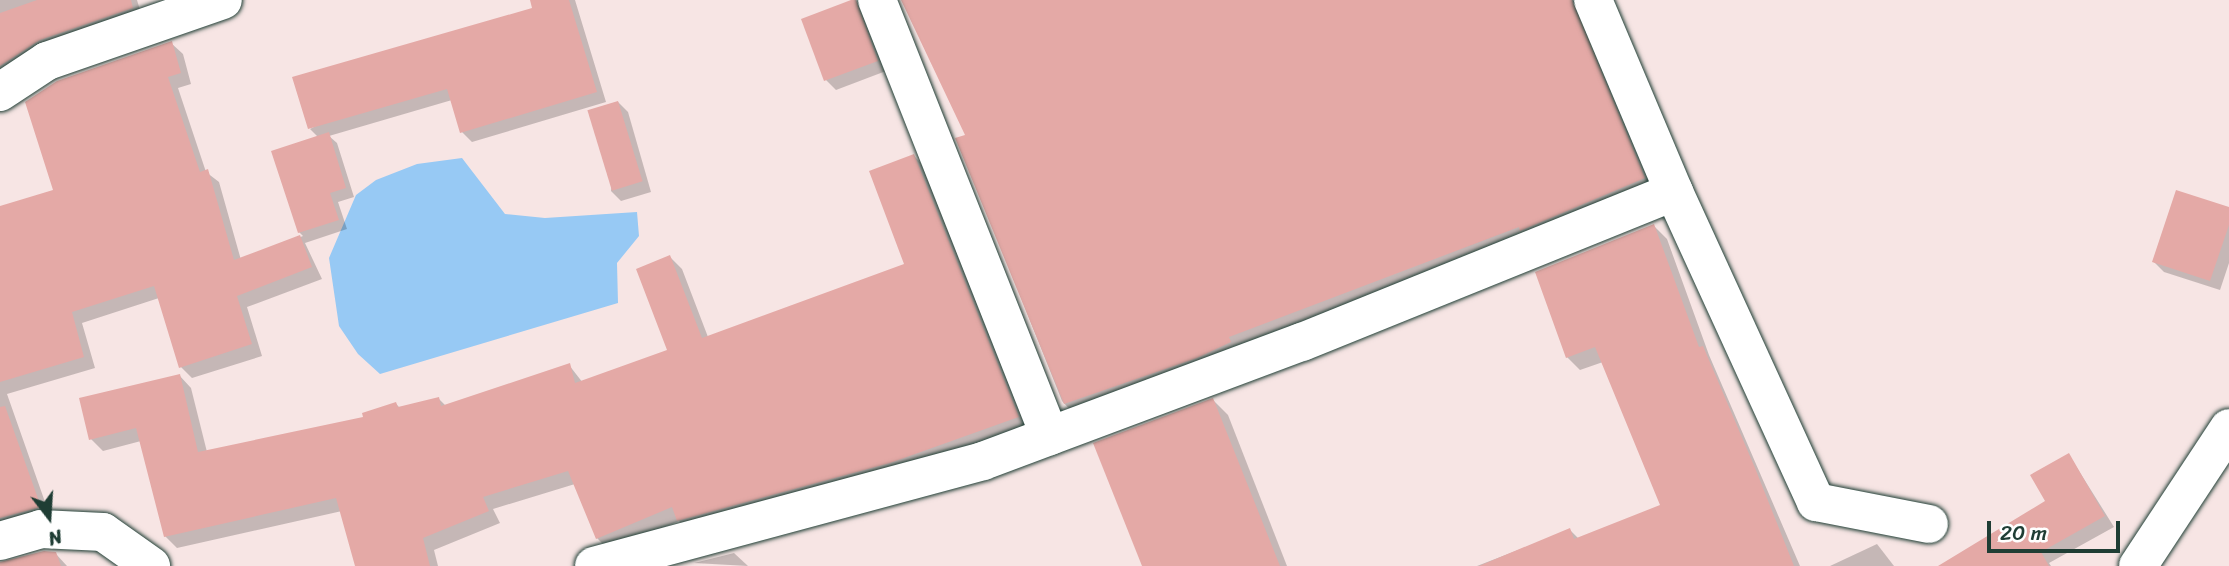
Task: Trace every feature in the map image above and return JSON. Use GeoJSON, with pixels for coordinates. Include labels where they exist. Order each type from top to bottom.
{"type":"FeatureCollection","features":[{"type":"Feature","properties":{"kind":"street"},"geometry":{"type":"LineString","coordinates":[[0,92],[47,61],[149,12],[223,0]]}},
{"type":"Feature","properties":{"kind":"street"},"geometry":{"type":"LineString","coordinates":[[877,0],[1050,436]]}},
{"type":"Feature","properties":{"kind":"street"},"geometry":{"type":"LineString","coordinates":[[1593,0],[1674,192],[1816,502],[1929,524]]}},
{"type":"Feature","properties":{"kind":"street"},"geometry":{"type":"LineString","coordinates":[[594,566],[983,461],[1302,342],[1674,192]]}},
{"type":"Feature","properties":{"kind":"street"},"geometry":{"type":"LineString","coordinates":[[2138,566],[2229,428]]}},
{"type":"Feature","properties":{"kind":"street"},"geometry":{"type":"LineString","coordinates":[[0,541],[41,529],[103,532],[151,566]]}},
{"type":"Feature","properties":{"kind":"water"},"geometry":{"type":"Polygon","coordinates":[[[462,158],[505,214],[545,218],[637,212],[639,236],[617,263],[618,303],[380,374],[358,354],[339,326],[329,258],[356,195],[376,180],[417,164],[462,158]]]}},
{"type":"Feature","properties":{"kind":"building"},"geometry":{"type":"Polygon","coordinates":[[[37,0],[131,0],[133,8],[40,40],[0,66],[0,13],[37,0]]]}},
{"type":"Feature","properties":{"kind":"building"},"geometry":{"type":"Polygon","coordinates":[[[530,0],[569,0],[597,92],[460,133],[447,89],[308,129],[292,77],[532,8],[530,0]]]}},
{"type":"Feature","properties":{"kind":"building"},"geometry":{"type":"Polygon","coordinates":[[[856,0],[878,61],[824,81],[801,19],[856,0]]]}},
{"type":"Feature","properties":{"kind":"building"},"geometry":{"type":"Polygon","coordinates":[[[901,0],[1572,0],[1645,178],[1520,231],[1519,227],[1229,337],[1231,342],[1197,358],[1064,404],[955,138],[965,135],[901,0]]]}},
{"type":"Feature","properties":{"kind":"building"},"geometry":{"type":"Polygon","coordinates":[[[172,41],[181,73],[168,77],[200,172],[208,169],[234,260],[300,235],[312,267],[237,296],[252,344],[179,368],[154,286],[72,312],[84,357],[0,382],[0,206],[53,190],[25,102],[57,81],[172,41]]]}},
{"type":"Feature","properties":{"kind":"building"},"geometry":{"type":"Polygon","coordinates":[[[618,101],[643,181],[612,191],[587,110],[618,101]]]}},
{"type":"Feature","properties":{"kind":"building"},"geometry":{"type":"Polygon","coordinates":[[[329,132],[346,188],[330,193],[339,220],[298,233],[271,151],[329,132]]]}},
{"type":"Feature","properties":{"kind":"building"},"geometry":{"type":"Polygon","coordinates":[[[914,154],[1019,417],[890,463],[677,521],[672,507],[596,539],[568,471],[483,497],[489,511],[423,538],[430,566],[355,566],[336,498],[164,537],[136,428],[89,440],[79,398],[180,374],[198,452],[363,417],[362,413],[396,402],[398,407],[439,397],[441,406],[570,363],[575,383],[667,350],[636,269],[670,255],[702,338],[904,264],[869,171],[914,154]]]}},
{"type":"Feature","properties":{"kind":"building"},"geometry":{"type":"Polygon","coordinates":[[[2176,190],[2229,207],[2229,225],[2210,281],[2152,262],[2176,190]]]}},
{"type":"Feature","properties":{"kind":"building"},"geometry":{"type":"Polygon","coordinates":[[[1654,224],[1699,347],[1703,346],[1794,566],[1479,566],[1570,528],[1574,539],[1660,505],[1595,347],[1566,358],[1535,272],[1654,224]]]}},
{"type":"Feature","properties":{"kind":"building"},"geometry":{"type":"Polygon","coordinates":[[[1213,398],[1280,566],[1142,566],[1093,443],[1213,398]]]}},
{"type":"Feature","properties":{"kind":"building"},"geometry":{"type":"Polygon","coordinates":[[[5,406],[41,507],[0,518],[0,407],[5,406]]]}},
{"type":"Feature","properties":{"kind":"building"},"geometry":{"type":"Polygon","coordinates":[[[2069,453],[2105,516],[2041,552],[2049,566],[1938,566],[2045,501],[2030,475],[2069,453]]]}},
{"type":"Feature","properties":{"kind":"building"},"geometry":{"type":"Polygon","coordinates":[[[44,551],[56,552],[61,566],[0,566],[0,562],[44,551]]]}}]}
